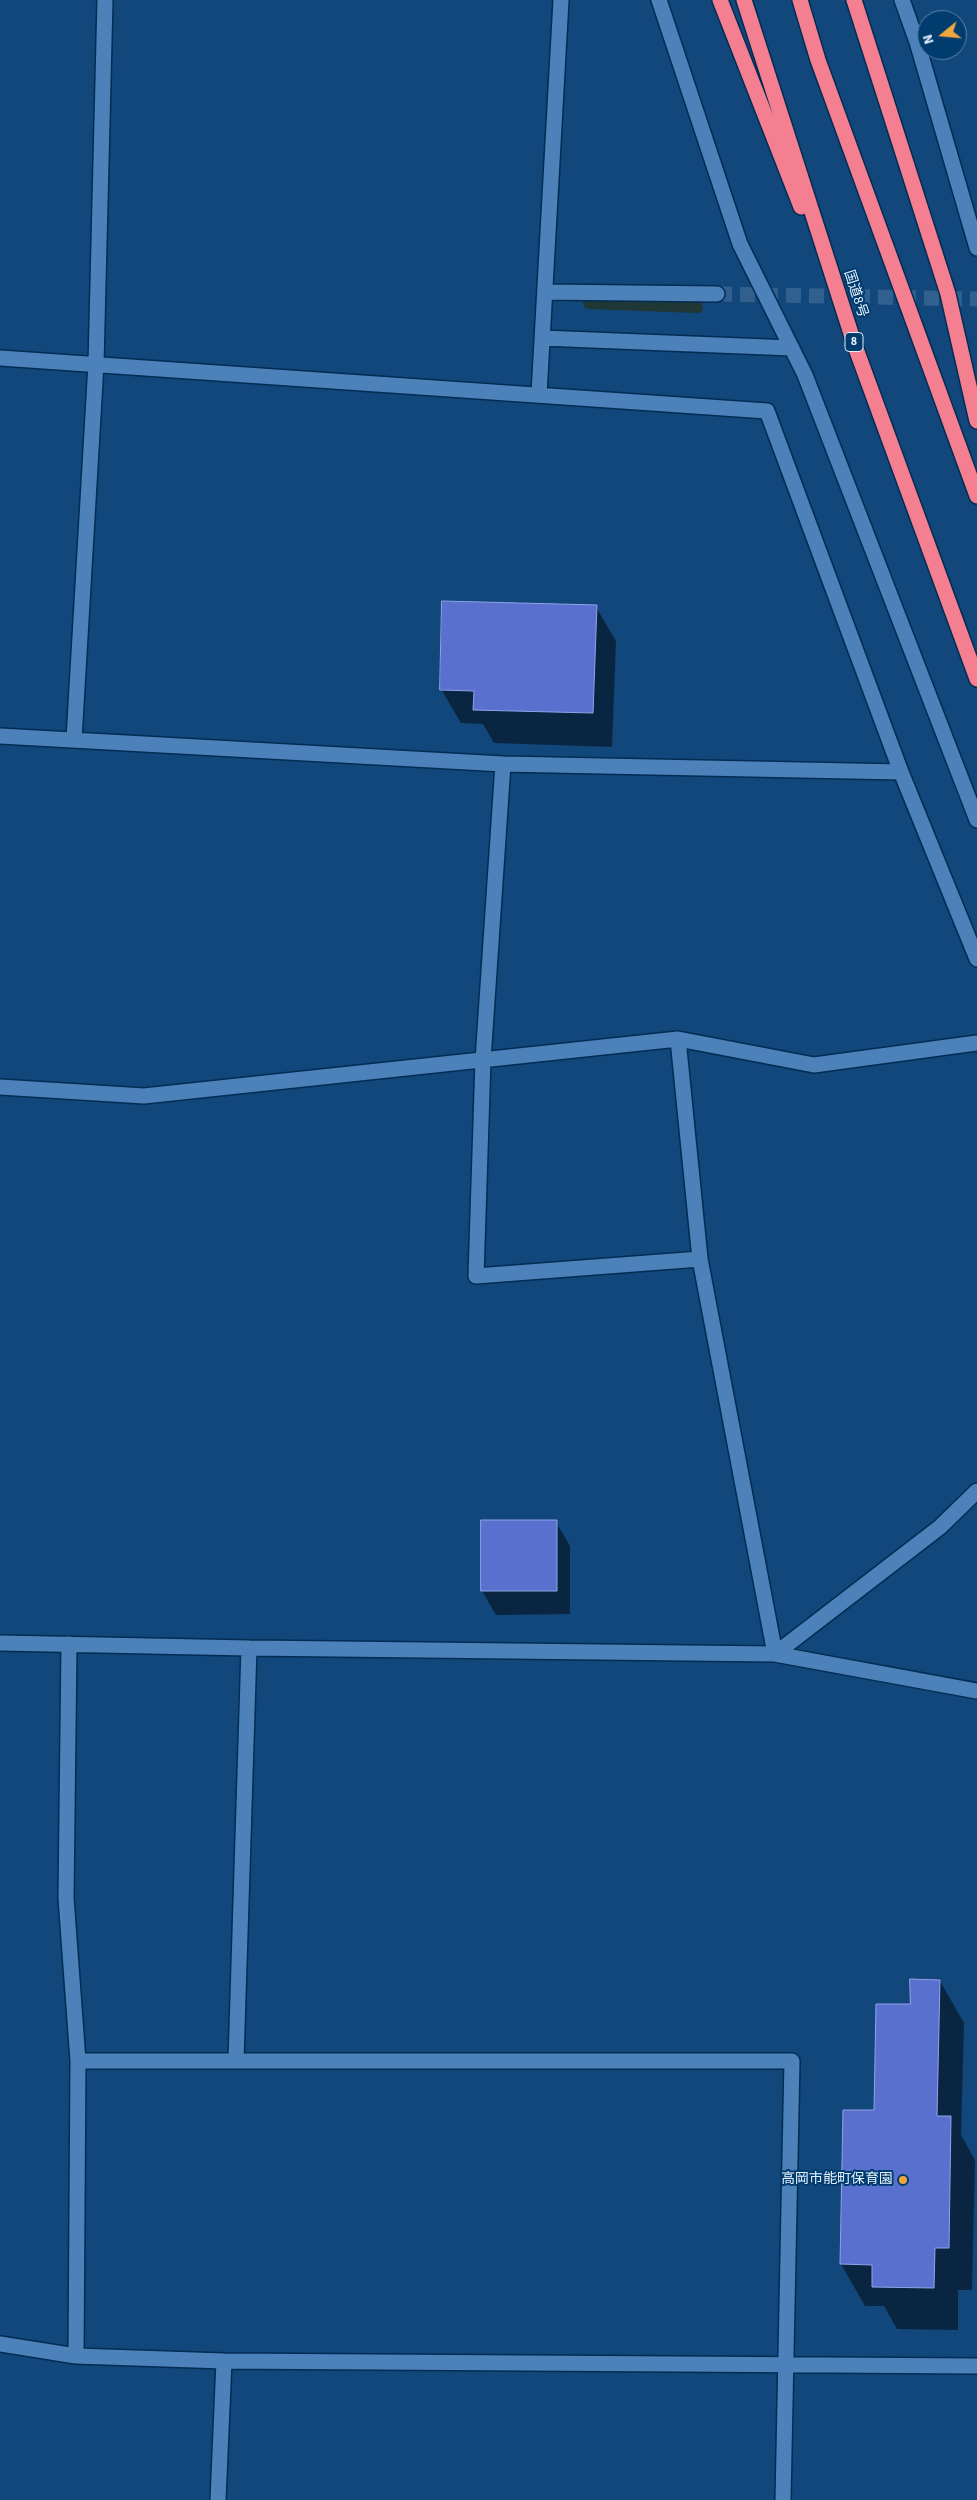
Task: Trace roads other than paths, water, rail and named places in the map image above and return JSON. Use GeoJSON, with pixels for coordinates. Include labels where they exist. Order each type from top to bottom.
{"type":"FeatureCollection","features":[{"type":"Feature","properties":{"kind":"highway","name":"8"},"geometry":{"type":"LineString","coordinates":[[720,0],[855,346]]}},
{"type":"Feature","properties":{"kind":"highway","name":"国道8号"},"geometry":{"type":"LineString","coordinates":[[744,0],[855,346],[977,679]]}},
{"type":"Feature","properties":{"kind":"highway"},"geometry":{"type":"LineString","coordinates":[[800,0],[821,70],[977,496]]}},
{"type":"Feature","properties":{"kind":"highway"},"geometry":{"type":"LineString","coordinates":[[854,0],[948,294],[977,421]]}},
{"type":"Feature","properties":{"kind":"street"},"geometry":{"type":"LineString","coordinates":[[74,739],[96,364],[105,0]]}},
{"type":"Feature","properties":{"kind":"street"},"geometry":{"type":"LineString","coordinates":[[539,394],[561,0]]}},
{"type":"Feature","properties":{"kind":"street"},"geometry":{"type":"LineString","coordinates":[[659,0],[740,244],[805,375],[977,820]]}},
{"type":"Feature","properties":{"kind":"street"},"geometry":{"type":"LineString","coordinates":[[902,0],[917,42],[977,248]]}},
{"type":"Feature","properties":{"kind":"street"},"geometry":{"type":"LineString","coordinates":[[546,292],[717,294]]}},
{"type":"Feature","properties":{"kind":"street"},"geometry":{"type":"LineString","coordinates":[[542,338],[792,348]]}},
{"type":"Feature","properties":{"kind":"street"},"geometry":{"type":"LineString","coordinates":[[0,358],[539,394],[767,412],[901,772],[977,959]]}},
{"type":"Feature","properties":{"kind":"street"},"geometry":{"type":"LineString","coordinates":[[0,736],[503,764],[901,772]]}},
{"type":"Feature","properties":{"kind":"street"},"geometry":{"type":"LineString","coordinates":[[503,764],[483,1060],[476,1276],[700,1258]]}},
{"type":"Feature","properties":{"kind":"street"},"geometry":{"type":"LineString","coordinates":[[678,1039],[700,1258],[775,1654]]}},
{"type":"Feature","properties":{"kind":"street"},"geometry":{"type":"LineString","coordinates":[[0,1087],[144,1096],[678,1039],[814,1065],[977,1043]]}},
{"type":"Feature","properties":{"kind":"street"},"geometry":{"type":"LineString","coordinates":[[775,1654],[940,1526],[977,1491]]}},
{"type":"Feature","properties":{"kind":"street"},"geometry":{"type":"LineString","coordinates":[[0,1642],[249,1648],[775,1654],[977,1691]]}},
{"type":"Feature","properties":{"kind":"street"},"geometry":{"type":"LineString","coordinates":[[69,1644],[66,1898],[78,2061],[76,2356]]}},
{"type":"Feature","properties":{"kind":"street"},"geometry":{"type":"LineString","coordinates":[[236,2060],[249,1648]]}},
{"type":"Feature","properties":{"kind":"street"},"geometry":{"type":"LineString","coordinates":[[78,2061],[792,2060],[783,2500]]}},
{"type":"Feature","properties":{"kind":"street"},"geometry":{"type":"LineString","coordinates":[[0,2344],[76,2356],[224,2361],[977,2366]]}},
{"type":"Feature","properties":{"kind":"street"},"geometry":{"type":"LineString","coordinates":[[218,2500],[224,2361]]}},
{"type":"Feature","properties":{"kind":"waterway"},"geometry":{"type":"LineString","coordinates":[[589,303],[697,307]]}},
{"type":"Feature","properties":{"kind":"tunnel"},"geometry":{"type":"LineString","coordinates":[[717,294],[977,299]]}},
{"type":"Feature","properties":{"kind":"place","name":"高岡市能町保育園"},"geometry":{"type":"Point","coordinates":[903,2180]}}]}
